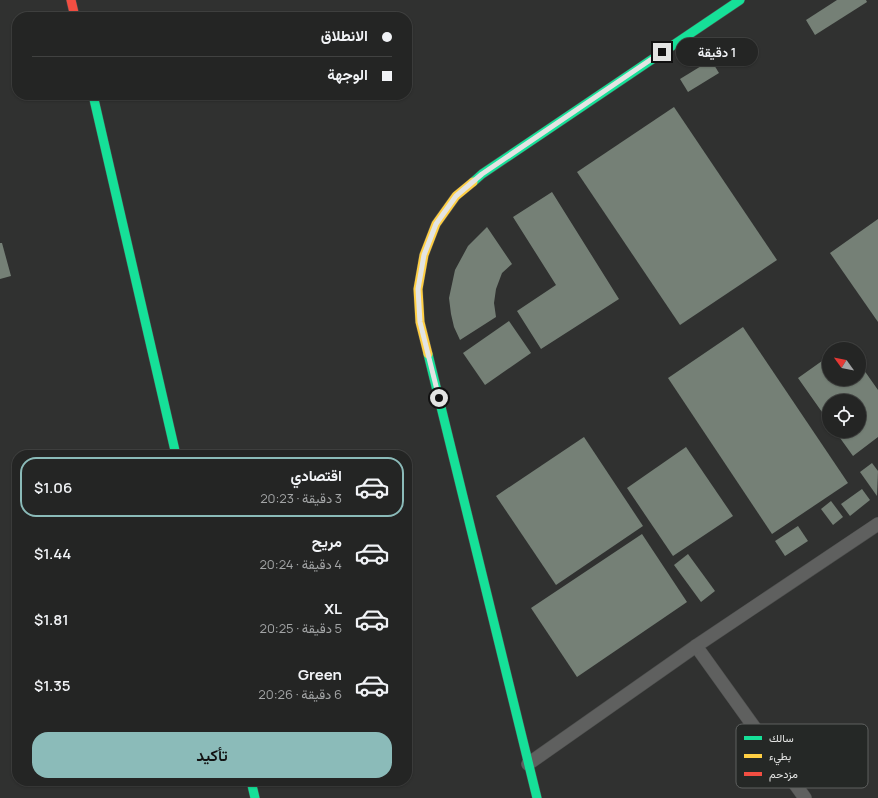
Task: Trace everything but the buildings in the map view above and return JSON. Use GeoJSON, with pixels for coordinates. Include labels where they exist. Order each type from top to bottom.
{"type":"FeatureCollection","features":[{"type":"Feature","properties":{"kind":"street"},"geometry":{"type":"LineString","coordinates":[[72,0],[74,12]]}},
{"type":"Feature","properties":{"kind":"street"},"geometry":{"type":"LineString","coordinates":[[536,798],[420,322],[418,289],[424,255],[436,224],[456,196],[482,174],[740,0]]}},
{"type":"Feature","properties":{"kind":"street"},"geometry":{"type":"LineString","coordinates":[[94,100],[175,450]]}},
{"type":"Feature","properties":{"kind":"street"},"geometry":{"type":"LineString","coordinates":[[252,786],[255,798]]}},
{"type":"Feature","properties":{"kind":"lane"},"geometry":{"type":"LineString","coordinates":[[528,764],[696,646],[878,524]]}},
{"type":"Feature","properties":{"kind":"lane"},"geometry":{"type":"LineString","coordinates":[[696,646],[752,724]]}},
{"type":"Feature","properties":{"kind":"lane"},"geometry":{"type":"LineString","coordinates":[[798,788],[805,798]]}},
{"type":"Feature","properties":{"kind":"traffic: fast"},"geometry":{"type":"LineString","coordinates":[[473,182],[482,174],[740,0]]}},
{"type":"Feature","properties":{"kind":"traffic: fast"},"geometry":{"type":"LineString","coordinates":[[94,100],[175,450]]}},
{"type":"Feature","properties":{"kind":"traffic: fast"},"geometry":{"type":"LineString","coordinates":[[428,354],[537,798]]}},
{"type":"Feature","properties":{"kind":"traffic: fast"},"geometry":{"type":"LineString","coordinates":[[252,786],[255,798]]}},
{"type":"Feature","properties":{"kind":"traffic: slow"},"geometry":{"type":"LineString","coordinates":[[428,354],[420,322],[418,289],[424,255],[436,224],[456,196],[473,182]]}},
{"type":"Feature","properties":{"kind":"traffic: jam"},"geometry":{"type":"LineString","coordinates":[[71,0],[74,12]]}},
{"type":"Feature","properties":{"kind":"route"},"geometry":{"type":"LineString","coordinates":[[439,398],[420,322],[418,289],[424,255],[436,224],[456,196],[482,174],[662,52]]}}]}
